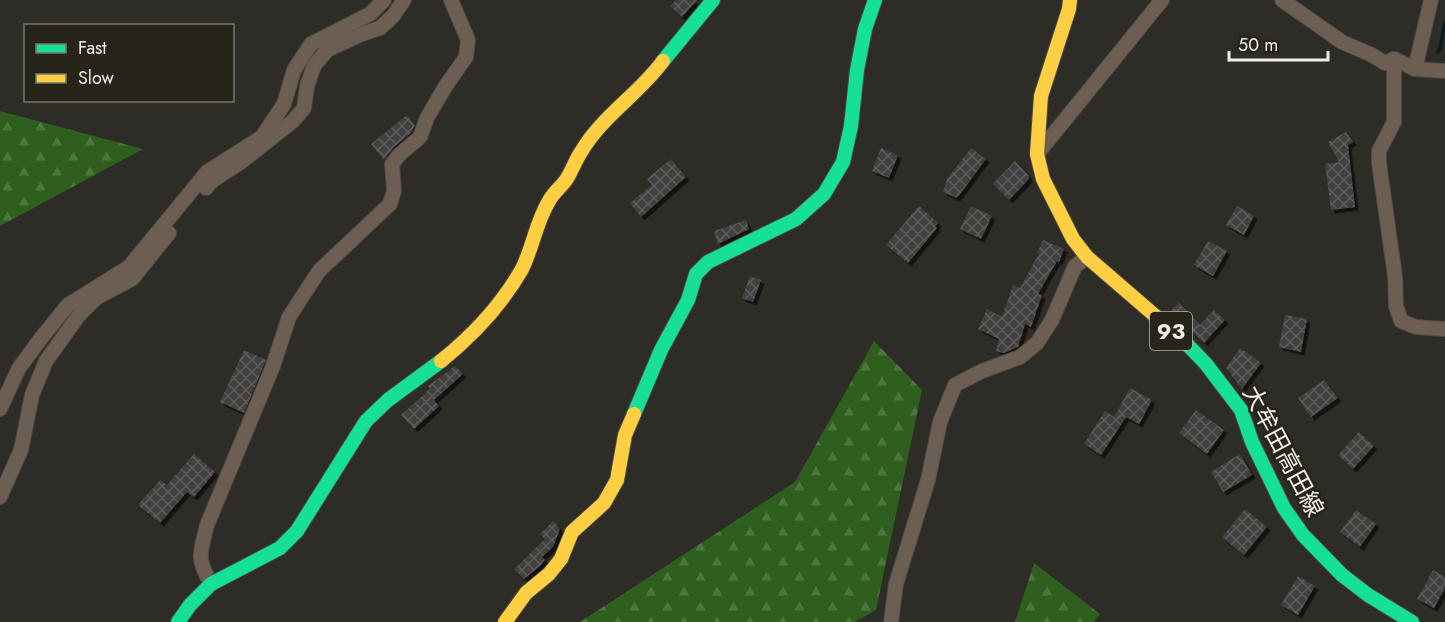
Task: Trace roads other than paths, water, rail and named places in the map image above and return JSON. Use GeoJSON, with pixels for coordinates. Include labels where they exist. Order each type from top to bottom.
{"type":"FeatureCollection","features":[{"type":"Feature","properties":{"kind":"street"},"geometry":{"type":"LineString","coordinates":[[0,497],[21,450],[32,395],[46,362],[79,315],[96,293],[129,267],[207,172],[262,136],[284,104],[294,70],[311,44],[370,14],[384,0]]}},
{"type":"Feature","properties":{"kind":"street"},"geometry":{"type":"LineString","coordinates":[[0,409],[20,368],[68,305],[132,279],[213,180],[241,162],[293,121],[304,108],[307,86],[314,66],[327,50],[380,28],[393,16],[404,0]]}},
{"type":"Feature","properties":{"kind":"street"},"geometry":{"type":"LineString","coordinates":[[211,584],[201,565],[201,551],[207,525],[273,366],[289,317],[319,271],[390,204],[394,191],[392,165],[399,155],[420,137],[427,118],[466,57],[468,40],[451,0]]}},
{"type":"Feature","properties":{"kind":"street"},"geometry":{"type":"LineString","coordinates":[[178,622],[190,605],[211,584],[280,548],[297,531],[366,421],[388,400],[460,345],[494,309],[522,268],[549,200],[567,179],[581,151],[599,126],[652,76],[675,44],[713,0]]}},
{"type":"Feature","properties":{"kind":"street"},"geometry":{"type":"LineString","coordinates":[[505,622],[526,593],[549,574],[561,559],[572,531],[604,503],[617,480],[626,435],[661,350],[688,300],[696,274],[708,262],[796,219],[824,194],[843,162],[851,126],[864,29],[875,0]]}},
{"type":"Feature","properties":{"kind":"street","name":"大牟田高田線"},"geometry":{"type":"LineString","coordinates":[[1070,0],[1041,96],[1037,154],[1043,179],[1073,239],[1087,257],[1183,340],[1241,410],[1252,442],[1284,508],[1303,536],[1342,575],[1368,595],[1412,622]]}},
{"type":"Feature","properties":{"kind":"street"},"geometry":{"type":"LineString","coordinates":[[1037,154],[1162,0]]}},
{"type":"Feature","properties":{"kind":"street"},"geometry":{"type":"LineString","coordinates":[[1282,0],[1342,42],[1385,63],[1394,59],[1415,69],[1445,71]]}},
{"type":"Feature","properties":{"kind":"street"},"geometry":{"type":"LineString","coordinates":[[1415,69],[1431,0]]}},
{"type":"Feature","properties":{"kind":"street"},"geometry":{"type":"LineString","coordinates":[[1394,59],[1394,122],[1379,151],[1379,163],[1395,276],[1396,306],[1401,321],[1416,327],[1445,330]]}},
{"type":"Feature","properties":{"kind":"street"},"geometry":{"type":"LineString","coordinates":[[891,622],[896,584],[928,480],[940,422],[955,385],[982,371],[1020,357],[1037,343],[1052,320],[1075,266],[1087,257]]}},
{"type":"Feature","properties":{"kind":"waterway"},"geometry":{"type":"LineString","coordinates":[[1438,52],[1445,23]]}}]}
